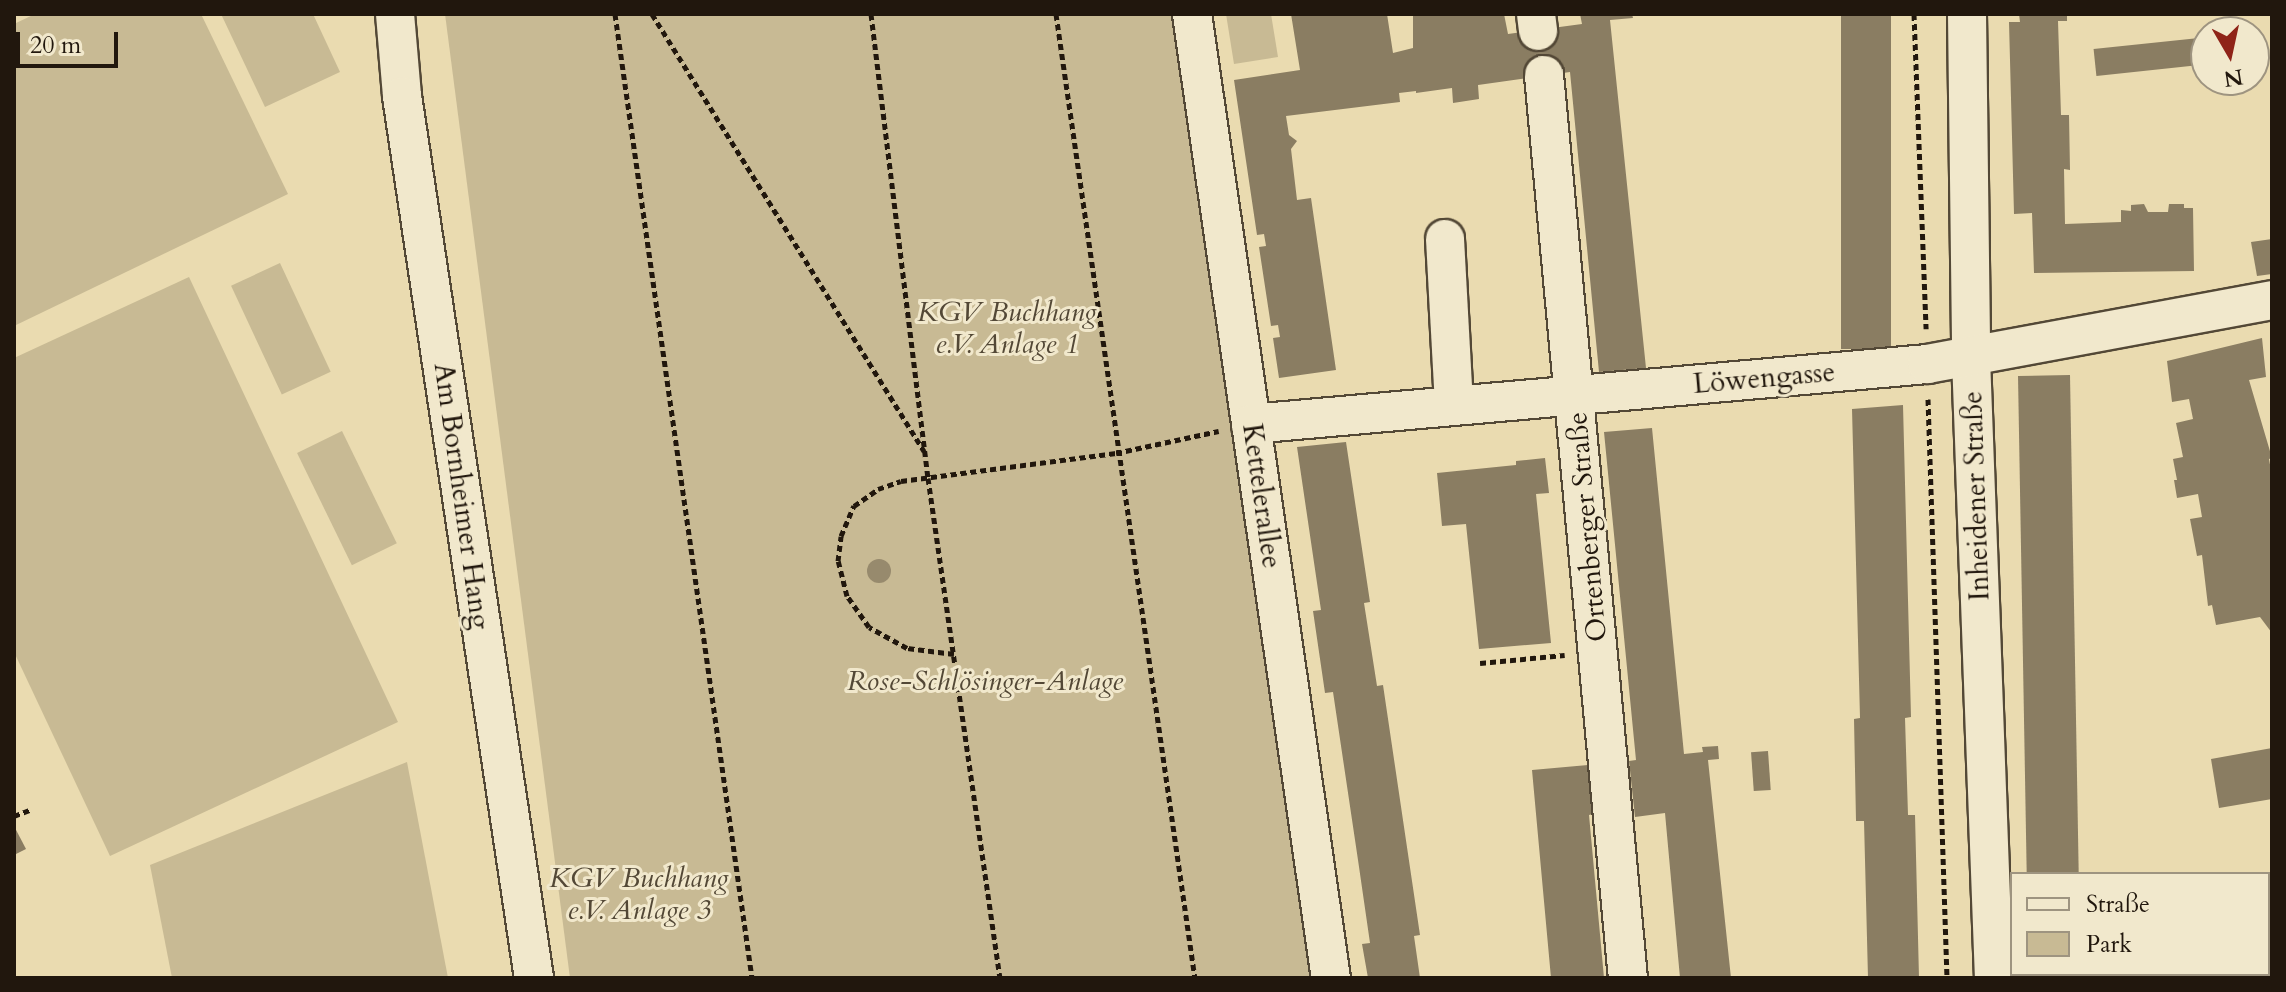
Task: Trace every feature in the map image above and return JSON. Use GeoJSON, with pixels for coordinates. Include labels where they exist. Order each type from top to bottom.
{"type":"FeatureCollection","features":[{"type":"Feature","properties":{"kind":"street","name":"Am Bornheimer Hang"},"geometry":{"type":"LineString","coordinates":[[395,14],[402,96],[534,978]]}},
{"type":"Feature","properties":{"kind":"street","name":"Kettelerallee"},"geometry":{"type":"LineString","coordinates":[[1192,14],[1331,978]]}},
{"type":"Feature","properties":{"kind":"street","name":"Inheidener Straße"},"geometry":{"type":"LineString","coordinates":[[1967,14],[1971,358],[1994,978]]}},
{"type":"Feature","properties":{"kind":"street","name":"Ortenberger Straße"},"geometry":{"type":"LineString","coordinates":[[1544,75],[1576,393],[1628,978]]}},
{"type":"Feature","properties":{"kind":"street"},"geometry":{"type":"LineString","coordinates":[[1445,239],[1454,405]]}},
{"type":"Feature","properties":{"kind":"street","name":"Löwengasse"},"geometry":{"type":"LineString","coordinates":[[1251,424],[1927,364],[2272,300]]}},
{"type":"Feature","properties":{"kind":"path"},"geometry":{"type":"LineString","coordinates":[[615,14],[752,978]]}},
{"type":"Feature","properties":{"kind":"path"},"geometry":{"type":"LineString","coordinates":[[652,14],[925,453]]}},
{"type":"Feature","properties":{"kind":"path"},"geometry":{"type":"LineString","coordinates":[[871,14],[928,478],[1000,978]]}},
{"type":"Feature","properties":{"kind":"path"},"geometry":{"type":"LineString","coordinates":[[1056,14],[1116,453],[1195,978]]}},
{"type":"Feature","properties":{"kind":"path"},"geometry":{"type":"LineString","coordinates":[[1914,14],[1947,978]]}},
{"type":"Feature","properties":{"kind":"path"},"geometry":{"type":"LineString","coordinates":[[954,654],[907,648],[869,627],[847,596],[838,561],[841,536],[854,506],[878,489],[928,478],[1116,453],[1251,424]]}},
{"type":"Feature","properties":{"kind":"path"},"geometry":{"type":"LineString","coordinates":[[1480,663],[1598,652]]}},
{"type":"Feature","properties":{"kind":"path"},"geometry":{"type":"LineString","coordinates":[[14,816],[30,810]]}},
{"type":"Feature","properties":{"kind":"green space"},"geometry":{"type":"Polygon","coordinates":[[[35,14],[201,14],[288,194],[14,326],[14,24],[35,14]]]}},
{"type":"Feature","properties":{"kind":"green space"},"geometry":{"type":"Polygon","coordinates":[[[221,14],[313,14],[340,72],[265,107],[221,14]]]}},
{"type":"Feature","properties":{"kind":"green space","name":"Rose-Schlösinger-Anlage"},"geometry":{"type":"Polygon","coordinates":[[[445,14],[1183,14],[1325,978],[570,978],[445,14]]]}},
{"type":"Feature","properties":{"kind":"green space"},"geometry":{"type":"Polygon","coordinates":[[[1226,14],[1271,14],[1278,57],[1234,64],[1226,14]]]}},
{"type":"Feature","properties":{"kind":"green space"},"geometry":{"type":"Polygon","coordinates":[[[280,263],[331,372],[282,395],[231,286],[280,263]]]}},
{"type":"Feature","properties":{"kind":"green space"},"geometry":{"type":"Polygon","coordinates":[[[189,277],[398,722],[110,856],[14,652],[14,358],[189,277]]]}},
{"type":"Feature","properties":{"kind":"green space"},"geometry":{"type":"Polygon","coordinates":[[[342,431],[397,543],[352,565],[297,453],[342,431]]]}},
{"type":"Feature","properties":{"kind":"green space"},"geometry":{"type":"Polygon","coordinates":[[[407,762],[448,978],[172,978],[150,865],[407,762]]]}},
{"type":"Feature","properties":{"kind":"building"},"geometry":{"type":"Polygon","coordinates":[[[1291,14],[1387,14],[1393,53],[1413,48],[1413,14],[1504,14],[1508,34],[1582,24],[1580,14],[1632,14],[1633,18],[1610,20],[1646,368],[1599,372],[1570,72],[1478,85],[1479,99],[1453,103],[1452,88],[1416,91],[1399,93],[1400,102],[1286,116],[1289,135],[1297,141],[1291,149],[1297,200],[1311,198],[1336,370],[1279,378],[1273,338],[1280,337],[1278,325],[1271,326],[1259,247],[1266,246],[1264,234],[1257,235],[1234,80],[1300,70],[1291,14]]]}},
{"type":"Feature","properties":{"kind":"building"},"geometry":{"type":"Polygon","coordinates":[[[1841,14],[1891,14],[1891,349],[1841,349],[1841,14]]]}},
{"type":"Feature","properties":{"kind":"building"},"geometry":{"type":"Polygon","coordinates":[[[2019,14],[2067,14],[2067,21],[2058,21],[2061,115],[2069,115],[2070,170],[2064,169],[2065,224],[2121,222],[2121,210],[2131,211],[2131,205],[2144,204],[2148,212],[2168,212],[2169,204],[2184,204],[2184,208],[2193,208],[2194,271],[2034,273],[2032,213],[2014,214],[2009,22],[2020,22],[2019,14]]]}},
{"type":"Feature","properties":{"kind":"building"},"geometry":{"type":"Polygon","coordinates":[[[2190,39],[2190,66],[2096,76],[2094,49],[2190,39]]]}},
{"type":"Feature","properties":{"kind":"building"},"geometry":{"type":"Polygon","coordinates":[[[2272,239],[2272,274],[2257,276],[2251,242],[2272,239]]]}},
{"type":"Feature","properties":{"kind":"building"},"geometry":{"type":"Polygon","coordinates":[[[2262,338],[2266,377],[2249,380],[2272,458],[2269,459],[2272,476],[2272,633],[2260,617],[2216,625],[2212,605],[2208,606],[2202,555],[2197,556],[2190,519],[2202,517],[2198,494],[2177,498],[2174,480],[2177,480],[2173,459],[2183,457],[2176,423],[2193,419],[2189,399],[2172,402],[2167,361],[2262,338]]]}},
{"type":"Feature","properties":{"kind":"building"},"geometry":{"type":"Polygon","coordinates":[[[2070,375],[2079,872],[2027,872],[2018,376],[2070,375]]]}},
{"type":"Feature","properties":{"kind":"building"},"geometry":{"type":"Polygon","coordinates":[[[1903,405],[1911,717],[1905,718],[1908,815],[1915,815],[1919,978],[1868,978],[1864,821],[1856,821],[1854,719],[1860,718],[1852,409],[1903,405]]]}},
{"type":"Feature","properties":{"kind":"building"},"geometry":{"type":"Polygon","coordinates":[[[1652,428],[1684,754],[1703,752],[1702,747],[1718,746],[1719,759],[1708,760],[1731,978],[1680,978],[1665,813],[1635,817],[1629,761],[1636,760],[1604,432],[1652,428]]]}},
{"type":"Feature","properties":{"kind":"building"},"geometry":{"type":"Polygon","coordinates":[[[1346,442],[1370,602],[1364,603],[1377,686],[1383,685],[1420,935],[1414,936],[1420,978],[1368,978],[1362,944],[1370,943],[1333,692],[1325,693],[1313,611],[1321,610],[1297,447],[1346,442]]]}},
{"type":"Feature","properties":{"kind":"building"},"geometry":{"type":"Polygon","coordinates":[[[1545,458],[1549,493],[1536,494],[1551,643],[1479,649],[1466,524],[1442,526],[1437,473],[1516,465],[1516,461],[1545,458]]]}},
{"type":"Feature","properties":{"kind":"building"},"geometry":{"type":"Polygon","coordinates":[[[2272,748],[2272,799],[2219,808],[2211,759],[2272,748]]]}},
{"type":"Feature","properties":{"kind":"building"},"geometry":{"type":"Polygon","coordinates":[[[1768,751],[1771,790],[1754,791],[1751,752],[1768,751]]]}},
{"type":"Feature","properties":{"kind":"building"},"geometry":{"type":"Polygon","coordinates":[[[1588,765],[1593,814],[1589,815],[1604,978],[1551,978],[1532,770],[1588,765]]]}},
{"type":"Feature","properties":{"kind":"building"},"geometry":{"type":"Polygon","coordinates":[[[14,826],[26,849],[14,855],[14,826]]]}},
{"type":"Feature","properties":{"kind":"building"},"geometry":{"type":"Polygon","coordinates":[[[2272,942],[2272,978],[2087,978],[2270,976],[2272,942]]]}},
{"type":"Feature","properties":{"kind":"park label","name":"KGV Buchhang e.V. Anlage 1"},"geometry":{"type":"Point","coordinates":[1007,328]}},
{"type":"Feature","properties":{"kind":"park label","name":"KGV Buchhang e.V. Anlage 3"},"geometry":{"type":"Point","coordinates":[639,894]}}]}
